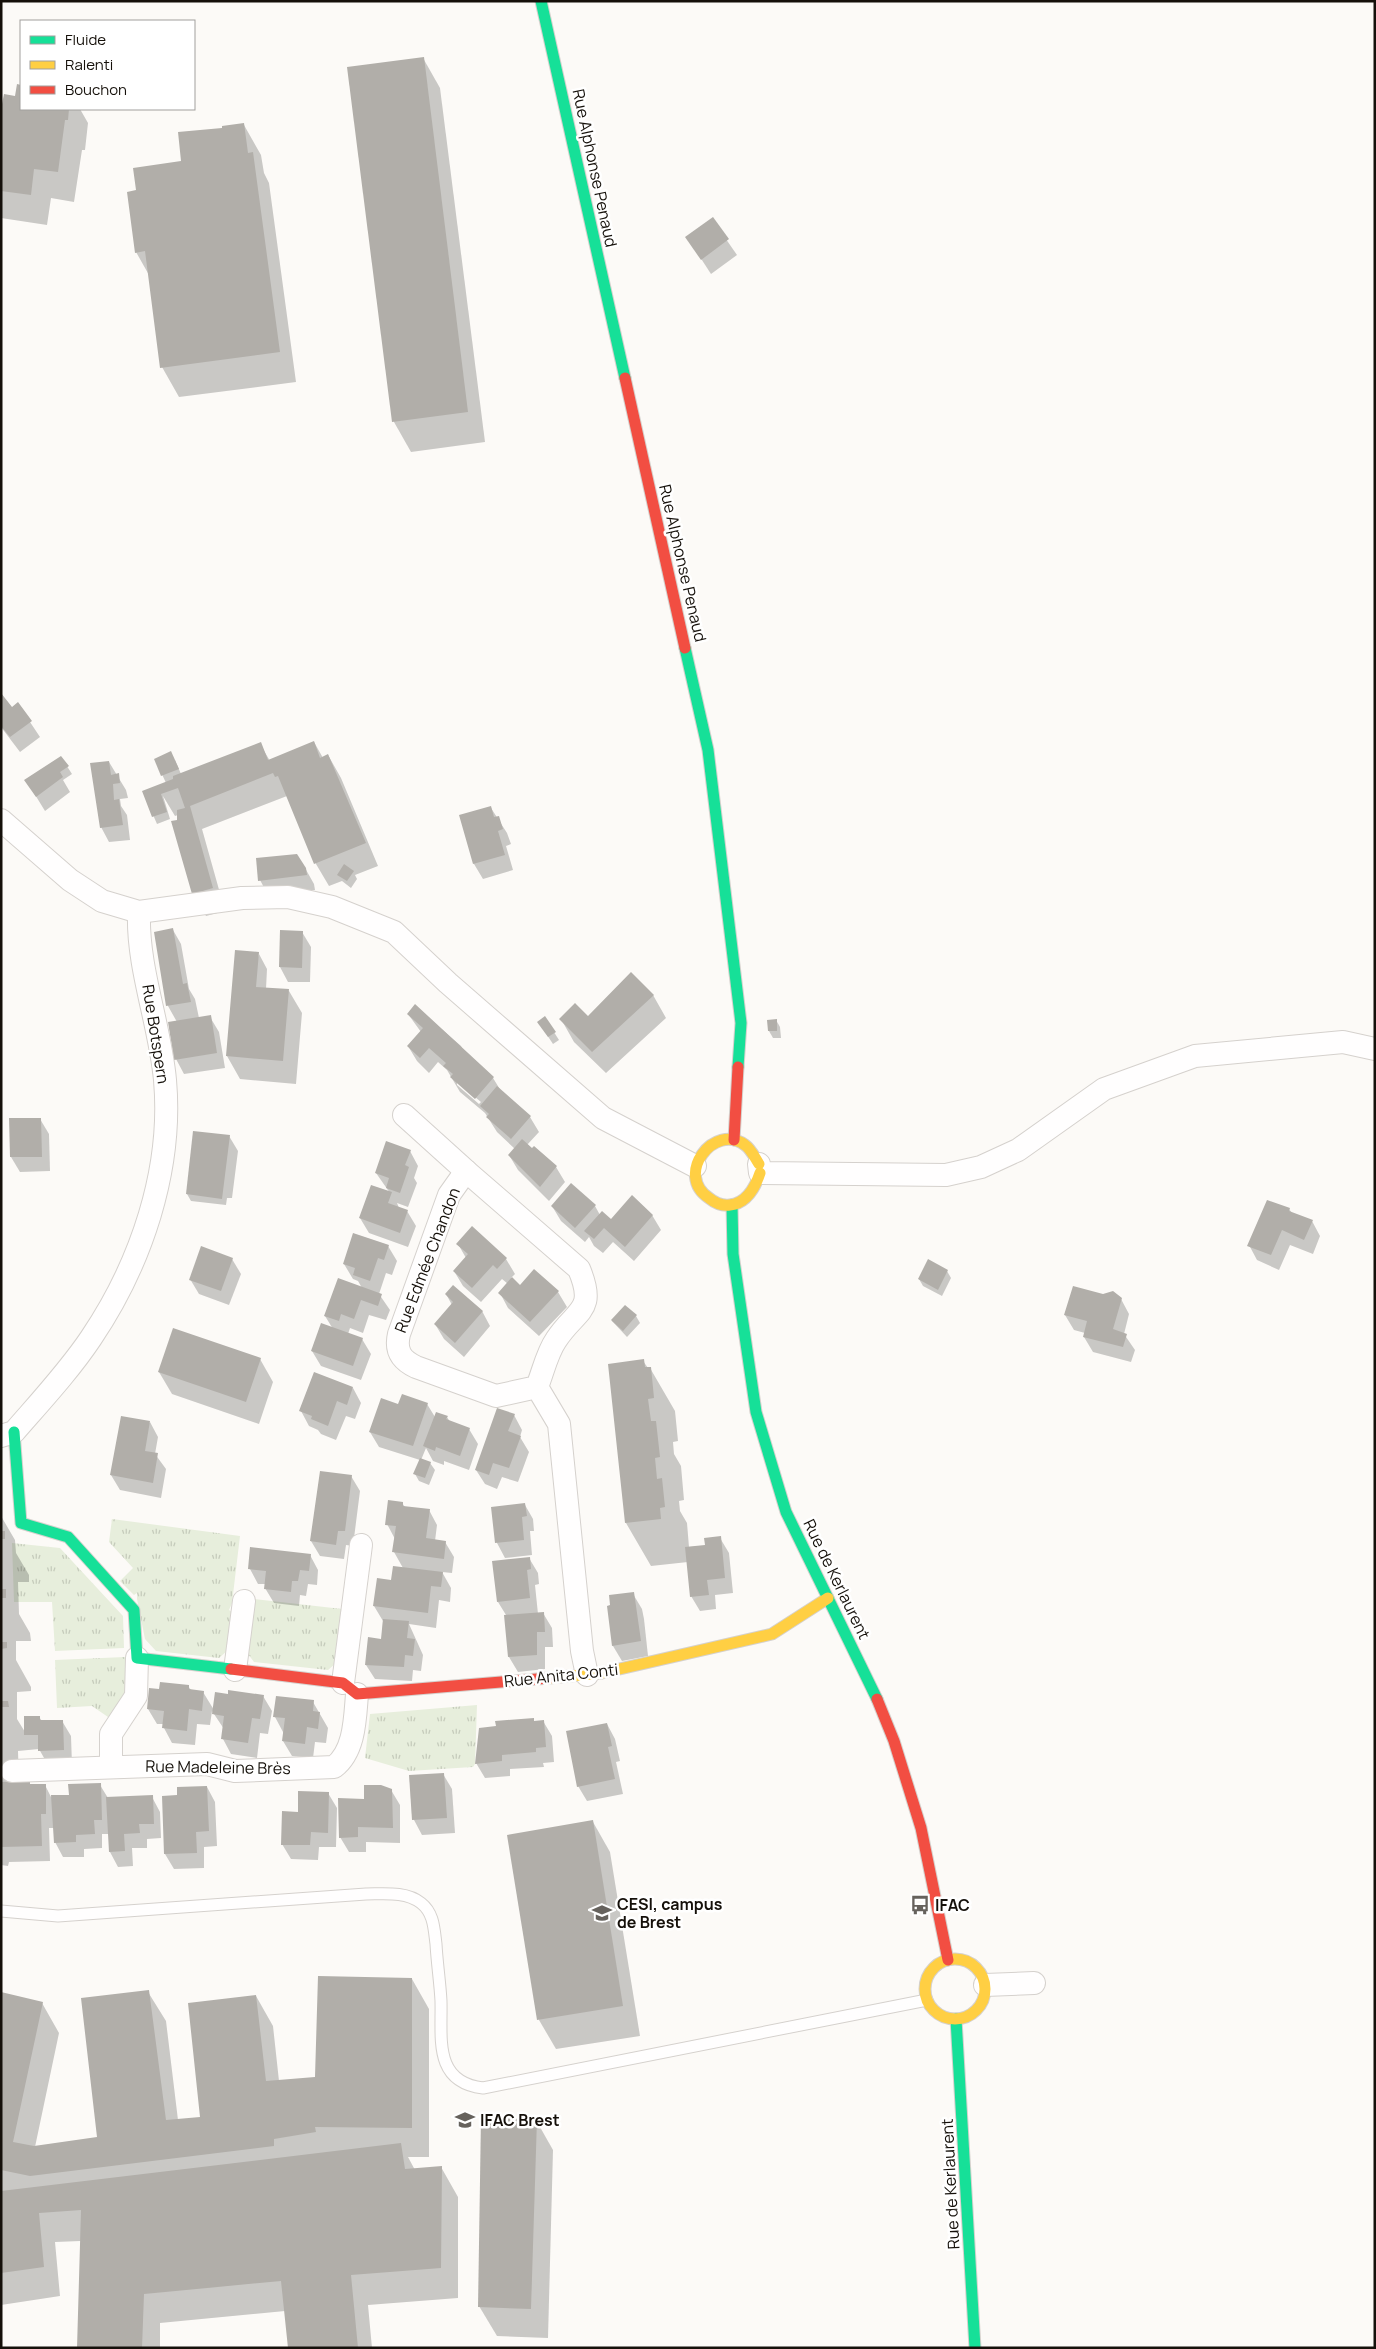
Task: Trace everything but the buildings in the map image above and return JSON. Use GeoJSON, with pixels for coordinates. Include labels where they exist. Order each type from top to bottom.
{"type":"FeatureCollection","features":[{"type":"Feature","properties":{"kind":"street","name":"Rue Alphonse Penaud"},"geometry":{"type":"LineString","coordinates":[[541,1],[708,750],[741,1023],[734,1140]]}},
{"type":"Feature","properties":{"kind":"street"},"geometry":{"type":"LineString","coordinates":[[1,820],[70,880],[102,901],[139,912],[242,898],[288,897],[332,908],[394,932],[448,983],[603,1118],[695,1166]]}},
{"type":"Feature","properties":{"kind":"street","name":"Rue Botspern"},"geometry":{"type":"LineString","coordinates":[[8,1434],[90,1340],[112,1306],[133,1262],[145,1231],[156,1192],[165,1135],[165,1082],[162,1051],[138,933],[139,912]]}},
{"type":"Feature","properties":{"kind":"street"},"geometry":{"type":"LineString","coordinates":[[760,1168],[946,1175],[981,1167],[1018,1150],[1104,1089],[1195,1056],[1343,1042],[1375,1049]]}},
{"type":"Feature","properties":{"kind":"street","name":"Rue Edmée Chandon"},"geometry":{"type":"LineString","coordinates":[[404,1114],[578,1269],[587,1288],[583,1310],[556,1340],[537,1387],[496,1396],[416,1367],[406,1362],[400,1354],[397,1343],[399,1334],[442,1213],[449,1194],[466,1171]]}},
{"type":"Feature","properties":{"kind":"street"},"geometry":{"type":"LineString","coordinates":[[734,1140],[750,1148],[760,1168],[758,1184],[752,1194],[743,1201],[732,1205],[717,1203],[703,1195],[695,1176],[695,1166],[705,1148],[713,1142],[734,1140]]}},
{"type":"Feature","properties":{"kind":"street","name":"Rue de Kerlaurent"},"geometry":{"type":"LineString","coordinates":[[732,1205],[733,1254],[756,1412],[786,1512],[871,1686],[894,1741],[921,1828],[948,1960]]}},
{"type":"Feature","properties":{"kind":"street"},"geometry":{"type":"LineString","coordinates":[[537,1387],[559,1424],[581,1642],[588,1675]]}},
{"type":"Feature","properties":{"kind":"street"},"geometry":{"type":"LineString","coordinates":[[8,1434],[21,1523],[68,1537],[134,1610],[137,1658],[136,1696],[111,1734],[111,1767]]}},
{"type":"Feature","properties":{"kind":"street"},"geometry":{"type":"LineString","coordinates":[[350,1688],[361,1545]]}},
{"type":"Feature","properties":{"kind":"street","name":"Rue Anita Conti"},"geometry":{"type":"LineString","coordinates":[[137,1658],[236,1670],[350,1688],[588,1675],[643,1665],[772,1634],[828,1598]]}},
{"type":"Feature","properties":{"kind":"street"},"geometry":{"type":"LineString","coordinates":[[236,1670],[244,1601]]}},
{"type":"Feature","properties":{"kind":"street","name":"Rue Madeleine Brès"},"geometry":{"type":"LineString","coordinates":[[12,1771],[207,1764],[235,1771],[334,1767],[343,1760],[349,1751],[350,1688]]}},
{"type":"Feature","properties":{"kind":"street"},"geometry":{"type":"LineString","coordinates":[[948,1960],[968,1962],[982,1976],[985,1985],[985,1995],[981,2005],[966,2018],[956,2019],[939,2015],[927,2000],[925,1990],[927,1980],[932,1971],[948,1960]]}},
{"type":"Feature","properties":{"kind":"street"},"geometry":{"type":"LineString","coordinates":[[985,1985],[1034,1983]]}},
{"type":"Feature","properties":{"kind":"street","name":"Rue de Kerlaurent"},"geometry":{"type":"LineString","coordinates":[[956,2019],[975,2348]]}},
{"type":"Feature","properties":{"kind":"lane"},"geometry":{"type":"LineString","coordinates":[[1,1911],[58,1916],[366,1894],[398,1894],[421,1902],[433,1919],[441,2000],[443,2057],[455,2077],[465,2084],[483,2088],[927,2000]]}},
{"type":"Feature","properties":{"kind":"green space"},"geometry":{"type":"Polygon","coordinates":[[[112,1519],[240,1536],[232,1603],[229,1610],[232,1612],[227,1651],[219,1658],[156,1651],[145,1639],[137,1593],[134,1595],[120,1581],[133,1568],[109,1542],[112,1519]]]}},
{"type":"Feature","properties":{"kind":"green space"},"geometry":{"type":"Polygon","coordinates":[[[12,1543],[60,1548],[123,1616],[124,1648],[55,1651],[52,1602],[14,1602],[12,1543]]]}},
{"type":"Feature","properties":{"kind":"green space"},"geometry":{"type":"Polygon","coordinates":[[[254,1599],[342,1609],[335,1664],[328,1670],[254,1662],[248,1654],[254,1599]]]}},
{"type":"Feature","properties":{"kind":"green space"},"geometry":{"type":"Polygon","coordinates":[[[125,1657],[126,1695],[108,1717],[92,1706],[57,1708],[55,1660],[125,1657]]]}},
{"type":"Feature","properties":{"kind":"green space"},"geometry":{"type":"Polygon","coordinates":[[[477,1705],[475,1764],[473,1767],[409,1771],[365,1758],[370,1714],[477,1705]]]}},
{"type":"Feature","properties":{"kind":"traffic: fast"},"geometry":{"type":"LineString","coordinates":[[541,1],[625,378]]}},
{"type":"Feature","properties":{"kind":"traffic: fast"},"geometry":{"type":"LineString","coordinates":[[685,648],[708,750],[741,1023],[738,1067]]}},
{"type":"Feature","properties":{"kind":"traffic: fast"},"geometry":{"type":"LineString","coordinates":[[732,1205],[733,1254],[756,1412],[786,1512],[877,1699]]}},
{"type":"Feature","properties":{"kind":"traffic: fast"},"geometry":{"type":"LineString","coordinates":[[14,1432],[21,1523],[68,1537],[134,1610],[137,1658],[231,1669]]}},
{"type":"Feature","properties":{"kind":"traffic: fast"},"geometry":{"type":"LineString","coordinates":[[956,2019],[975,2348]]}},
{"type":"Feature","properties":{"kind":"traffic: slow"},"geometry":{"type":"LineString","coordinates":[[759,1164],[745,1145],[733,1140],[721,1140],[702,1154],[697,1165],[696,1177],[699,1188],[709,1198],[719,1204],[727,1205],[736,1204],[746,1198],[756,1184],[760,1173]]}},
{"type":"Feature","properties":{"kind":"traffic: slow"},"geometry":{"type":"LineString","coordinates":[[549,1678],[602,1673],[772,1634],[828,1598]]}},
{"type":"Feature","properties":{"kind":"traffic: slow"},"geometry":{"type":"LineString","coordinates":[[955,1959],[972,1964],[980,1972],[985,1989],[980,2006],[972,2014],[955,2019],[938,2014],[930,2006],[925,1989],[930,1972],[938,1964],[955,1959]]}},
{"type":"Feature","properties":{"kind":"traffic: jam"},"geometry":{"type":"LineString","coordinates":[[625,378],[685,648]]}},
{"type":"Feature","properties":{"kind":"traffic: jam"},"geometry":{"type":"LineString","coordinates":[[734,1140],[738,1067]]}},
{"type":"Feature","properties":{"kind":"traffic: jam"},"geometry":{"type":"LineString","coordinates":[[231,1669],[343,1683],[357,1694],[549,1678]]}},
{"type":"Feature","properties":{"kind":"traffic: jam"},"geometry":{"type":"LineString","coordinates":[[877,1699],[894,1741],[921,1828],[948,1960]]}},
{"type":"Feature","properties":{"kind":"place","name":"IFAC"},"geometry":{"type":"Point","coordinates":[920,1905]}},
{"type":"Feature","properties":{"kind":"place","name":"CESI, campus de Brest"},"geometry":{"type":"Point","coordinates":[602,1913]}},
{"type":"Feature","properties":{"kind":"place","name":"IFAC Brest"},"geometry":{"type":"Point","coordinates":[465,2120]}}]}
